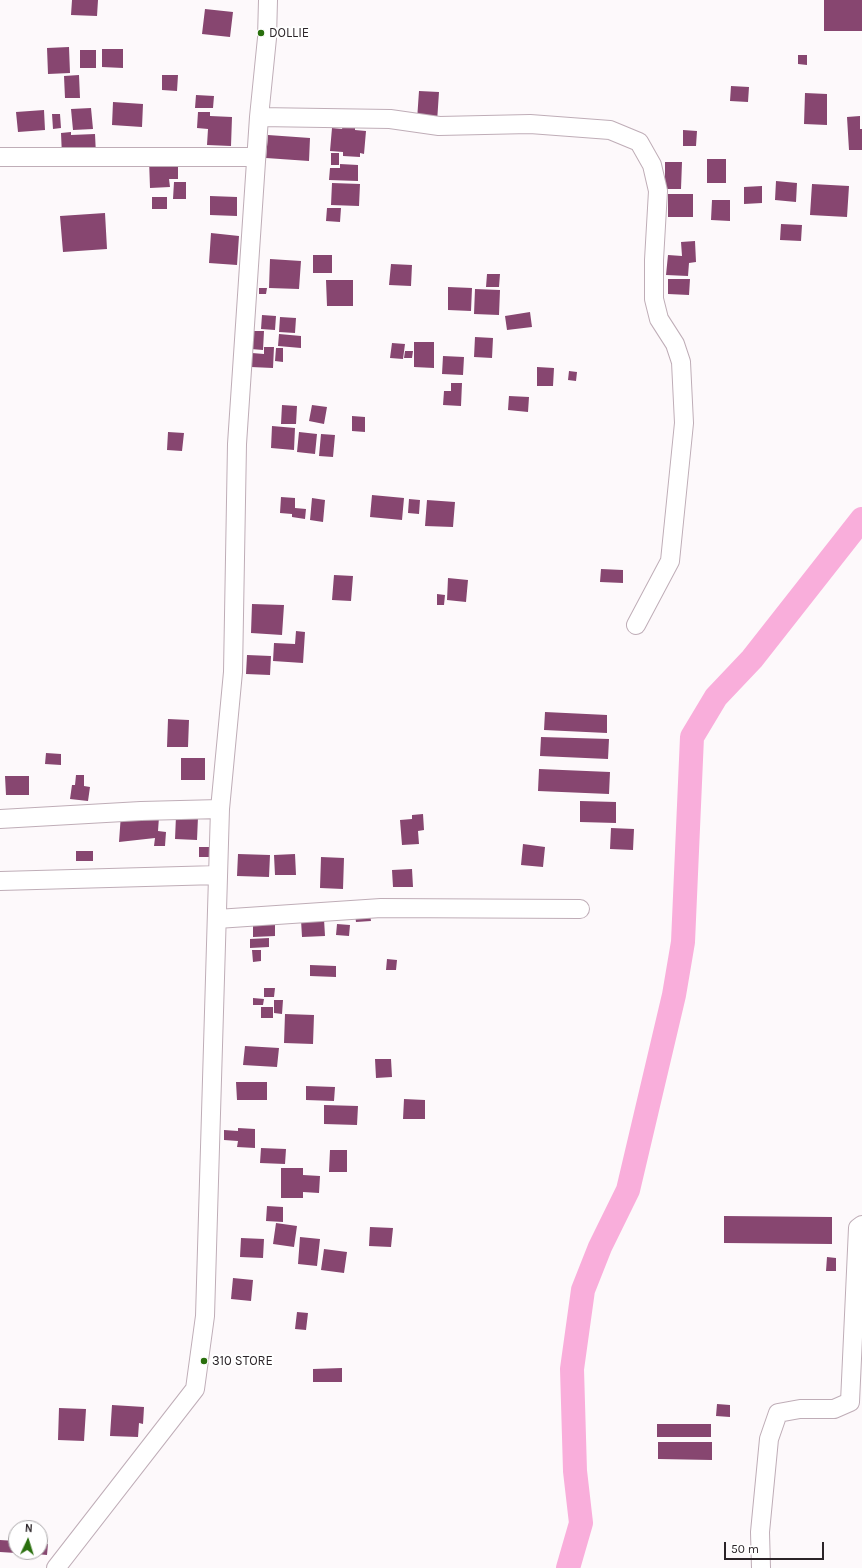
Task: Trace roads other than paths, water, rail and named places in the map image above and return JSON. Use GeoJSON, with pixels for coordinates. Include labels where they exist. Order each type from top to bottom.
{"type":"FeatureCollection","features":[{"type":"Feature","properties":{"kind":"street"},"geometry":{"type":"LineString","coordinates":[[56,1568],[195,1389],[205,1316],[220,809],[233,672],[237,444],[268,0]]}},
{"type":"Feature","properties":{"kind":"street"},"geometry":{"type":"LineString","coordinates":[[259,117],[390,119],[439,126],[530,124],[610,130],[639,142],[652,165],[658,191],[654,260],[654,299],[659,320],[675,344],[681,362],[684,423],[670,561],[636,625]]}},
{"type":"Feature","properties":{"kind":"street"},"geometry":{"type":"LineString","coordinates":[[0,157],[256,157]]}},
{"type":"Feature","properties":{"kind":"street"},"geometry":{"type":"LineString","coordinates":[[0,819],[142,811],[220,809]]}},
{"type":"Feature","properties":{"kind":"street"},"geometry":{"type":"LineString","coordinates":[[0,881],[218,875]]}},
{"type":"Feature","properties":{"kind":"street"},"geometry":{"type":"LineString","coordinates":[[217,919],[381,908],[580,909]]}},
{"type":"Feature","properties":{"kind":"street"},"geometry":{"type":"LineString","coordinates":[[761,1568],[760,1532],[769,1439],[778,1413],[800,1409],[834,1409],[850,1402],[858,1228],[862,1225]]}},
{"type":"Feature","properties":{"kind":"waterway"},"geometry":{"type":"LineString","coordinates":[[568,1568],[581,1523],[575,1471],[572,1369],[583,1290],[600,1247],[628,1190],[674,995],[683,942],[692,737],[716,697],[752,659],[862,519]]}},
{"type":"Feature","properties":{"kind":"place","name":"DOLLIE"},"geometry":{"type":"Point","coordinates":[261,33]}},
{"type":"Feature","properties":{"kind":"place","name":"310 STORE"},"geometry":{"type":"Point","coordinates":[204,1361]}}]}
